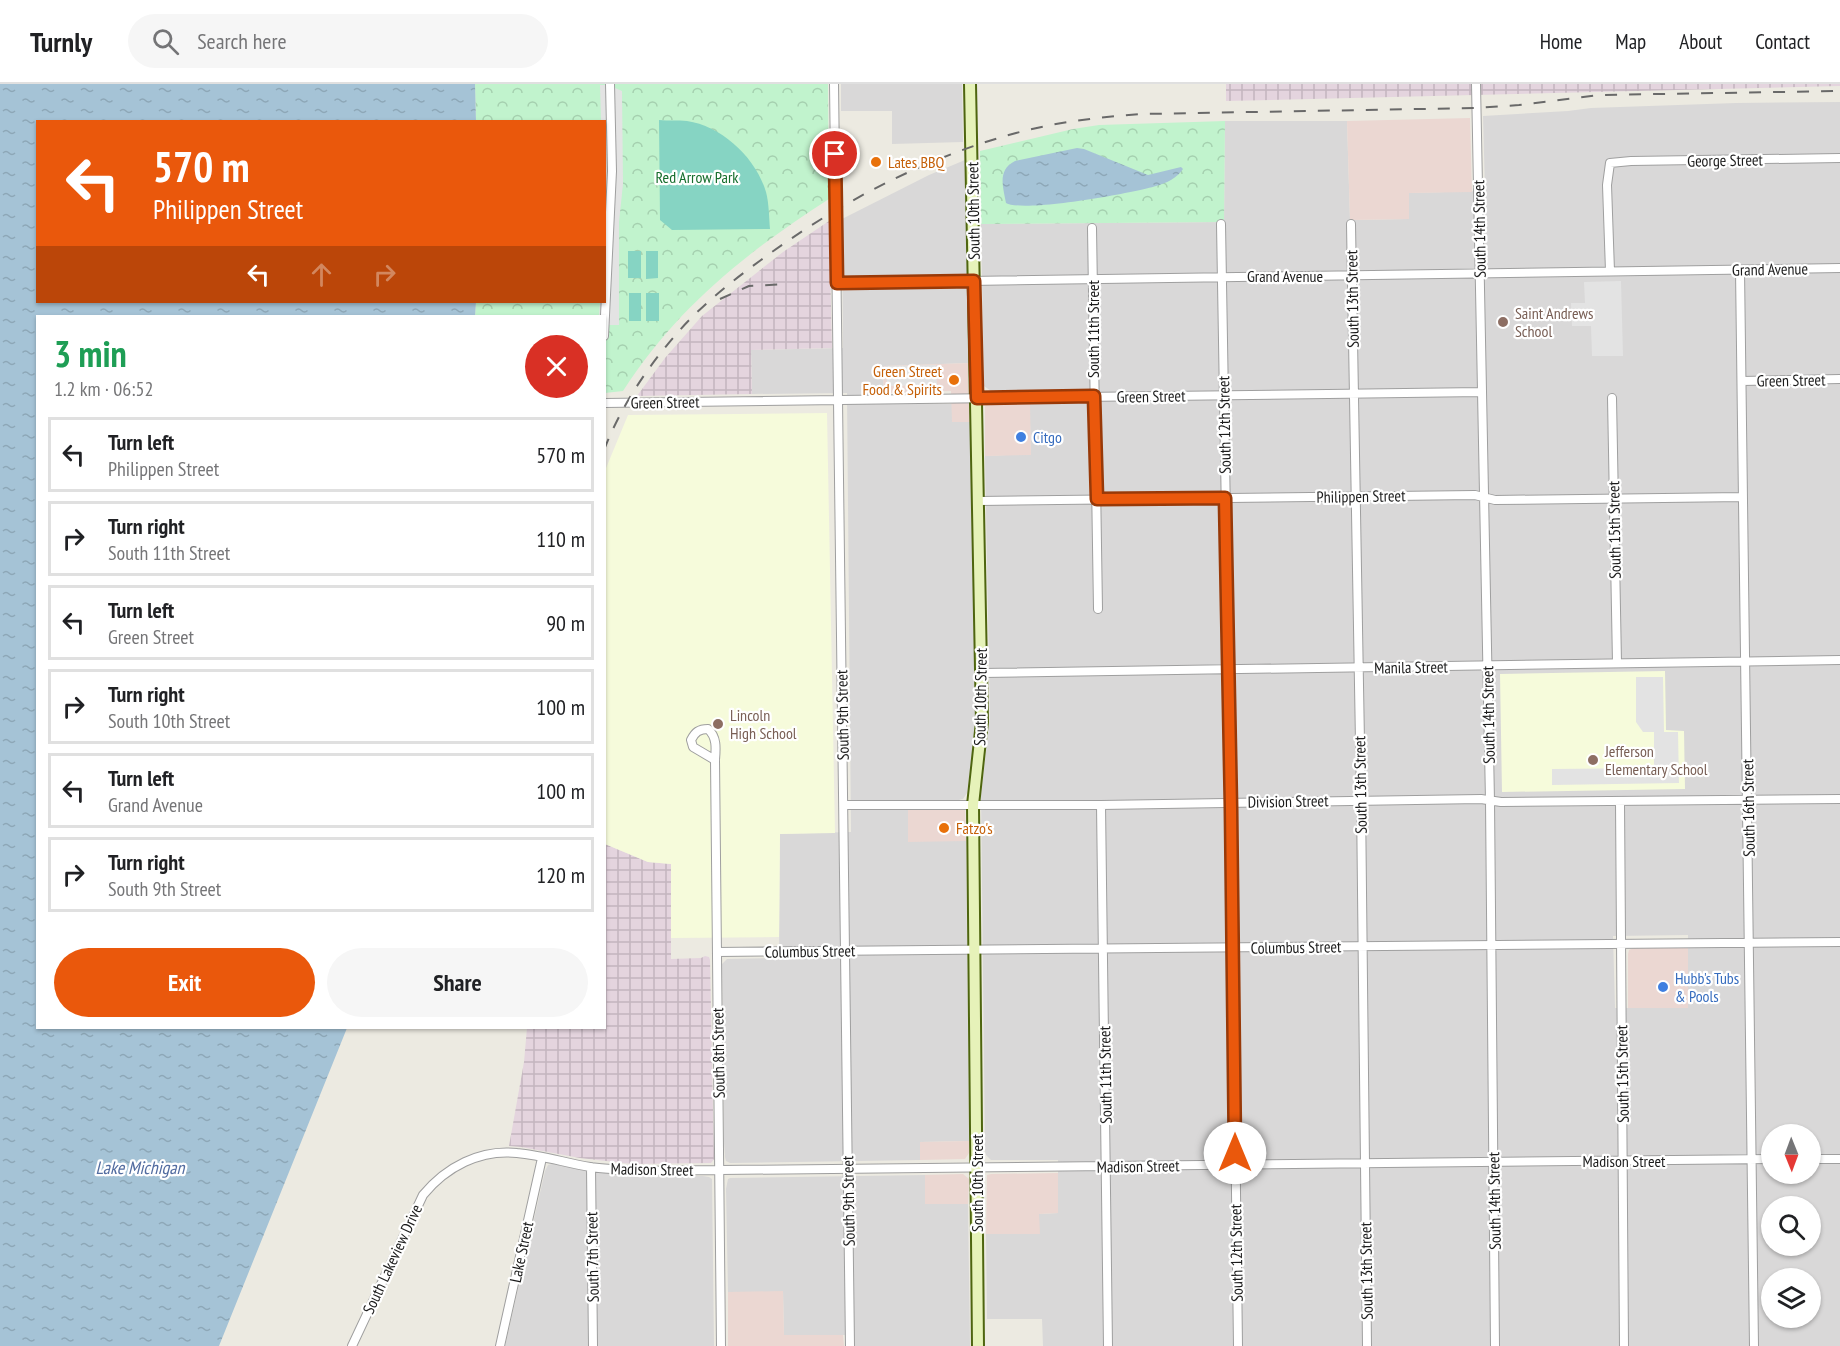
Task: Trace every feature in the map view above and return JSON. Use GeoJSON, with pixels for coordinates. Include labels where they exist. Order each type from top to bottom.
{"type":"FeatureCollection","features":[{"type":"Feature","properties":{"kind":"street"},"geometry":{"type":"LineString","coordinates":[[606,295],[612,171],[610,84]]}},
{"type":"Feature","properties":{"kind":"street","name":"South 9th Street"},"geometry":{"type":"LineString","coordinates":[[834,84],[850,1346]]}},
{"type":"Feature","properties":{"kind":"street","name":"South 10th Street"},"geometry":{"type":"LineString","coordinates":[[970,84],[982,673],[982,722],[973,805],[978,1346]]}},
{"type":"Feature","properties":{"kind":"street","name":"South 14th Street"},"geometry":{"type":"LineString","coordinates":[[1476,84],[1488,666],[1495,1346]]}},
{"type":"Feature","properties":{"kind":"street","name":"George Street"},"geometry":{"type":"LineString","coordinates":[[1610,271],[1607,185],[1610,163],[1840,158]]}},
{"type":"Feature","properties":{"kind":"street","name":"South 12th Street"},"geometry":{"type":"LineString","coordinates":[[1221,224],[1238,1346]]}},
{"type":"Feature","properties":{"kind":"street","name":"South 13th Street"},"geometry":{"type":"LineString","coordinates":[[1351,224],[1367,1346]]}},
{"type":"Feature","properties":{"kind":"street","name":"South 11th Street"},"geometry":{"type":"LineString","coordinates":[[1092,228],[1098,609]]}},
{"type":"Feature","properties":{"kind":"street","name":"Grand Avenue"},"geometry":{"type":"LineString","coordinates":[[837,283],[1840,268]]}},
{"type":"Feature","properties":{"kind":"street","name":"South 16th Street"},"geometry":{"type":"LineString","coordinates":[[1740,270],[1754,1346]]}},
{"type":"Feature","properties":{"kind":"street","name":"Green Street"},"geometry":{"type":"LineString","coordinates":[[1742,381],[1840,379]]}},
{"type":"Feature","properties":{"kind":"street","name":"Green Street"},"geometry":{"type":"LineString","coordinates":[[606,403],[1482,392]]}},
{"type":"Feature","properties":{"kind":"street","name":"South 15th Street"},"geometry":{"type":"LineString","coordinates":[[1612,398],[1617,663]]}},
{"type":"Feature","properties":{"kind":"street","name":"Philippen Street"},"geometry":{"type":"LineString","coordinates":[[979,501],[1475,495],[1495,500],[1743,496]]}},
{"type":"Feature","properties":{"kind":"street","name":"Manila Street"},"geometry":{"type":"LineString","coordinates":[[982,673],[1840,660]]}},
{"type":"Feature","properties":{"kind":"street","name":"South 8th Street"},"geometry":{"type":"LineString","coordinates":[[715,760],[721,1346]]}},
{"type":"Feature","properties":{"kind":"street","name":"Division Street"},"geometry":{"type":"LineString","coordinates":[[844,805],[1101,805],[1481,799],[1501,802],[1840,799]]}},
{"type":"Feature","properties":{"kind":"street","name":"South 15th Street"},"geometry":{"type":"LineString","coordinates":[[1620,802],[1624,1346]]}},
{"type":"Feature","properties":{"kind":"street","name":"South 11th Street"},"geometry":{"type":"LineString","coordinates":[[1101,805],[1108,1346]]}},
{"type":"Feature","properties":{"kind":"street","name":"Columbus Street"},"geometry":{"type":"LineString","coordinates":[[717,952],[1840,942]]}},
{"type":"Feature","properties":{"kind":"street","name":"South Lakeview Drive"},"geometry":{"type":"LineString","coordinates":[[352,1346],[415,1210],[423,1195],[436,1181],[453,1167],[479,1156],[512,1152],[542,1158]]}},
{"type":"Feature","properties":{"kind":"street","name":"Madison Street"},"geometry":{"type":"LineString","coordinates":[[542,1158],[591,1167],[632,1171],[1761,1160]]}},
{"type":"Feature","properties":{"kind":"street","name":"Lake Street"},"geometry":{"type":"LineString","coordinates":[[500,1346],[542,1158]]}},
{"type":"Feature","properties":{"kind":"street"},"geometry":{"type":"LineString","coordinates":[[1821,1159],[1840,1159]]}},
{"type":"Feature","properties":{"kind":"street","name":"South 7th Street"},"geometry":{"type":"LineString","coordinates":[[591,1167],[593,1346]]}},
{"type":"Feature","properties":{"kind":"shaded area"},"geometry":{"type":"Polygon","coordinates":[[[841,84],[962,84],[963,142],[892,144],[892,111],[841,111],[841,84]]]}},
{"type":"Feature","properties":{"kind":"shaded area"},"geometry":{"type":"Polygon","coordinates":[[[1226,84],[1840,84],[1840,86],[1226,101],[1226,84]]]}},
{"type":"Feature","properties":{"kind":"shaded area"},"geometry":{"type":"Polygon","coordinates":[[[600,85],[608,85],[622,91],[623,184],[619,222],[619,325],[606,325],[606,315],[599,315],[600,303],[606,303],[606,120],[601,120],[600,85]]]}},
{"type":"Feature","properties":{"kind":"shaded area"},"geometry":{"type":"Polygon","coordinates":[[[1840,102],[1840,1346],[1043,1346],[1042,1319],[987,1319],[986,1234],[1039,1234],[1039,1214],[1058,1213],[1058,1160],[991,1160],[985,1151],[981,795],[990,718],[985,456],[1031,454],[1029,391],[991,391],[984,386],[981,224],[1224,222],[1225,121],[1347,121],[1350,220],[1408,219],[1408,193],[1485,191],[1483,116],[1591,108],[1840,102]],[[1688,935],[1613,936],[1615,1008],[1688,1008],[1688,935]]]}},
{"type":"Feature","properties":{"kind":"shaded area"},"geometry":{"type":"Polygon","coordinates":[[[1470,118],[1472,192],[1409,193],[1409,219],[1350,220],[1347,121],[1470,118]]]}},
{"type":"Feature","properties":{"kind":"shaded area"},"geometry":{"type":"Polygon","coordinates":[[[965,160],[970,363],[884,366],[883,393],[884,404],[952,404],[952,422],[971,422],[977,708],[967,793],[963,799],[959,800],[908,801],[908,841],[966,841],[969,1141],[920,1142],[920,1160],[730,1163],[726,1161],[724,1142],[722,964],[727,959],[779,958],[780,834],[851,832],[847,393],[752,394],[751,350],[843,348],[842,219],[929,175],[965,160]]]}},
{"type":"Feature","properties":{"kind":"shaded area"},"geometry":{"type":"Polygon","coordinates":[[[829,221],[832,348],[751,350],[752,394],[637,396],[665,358],[702,316],[783,252],[829,221]]]}},
{"type":"Feature","properties":{"kind":"shaded area"},"geometry":{"type":"Polygon","coordinates":[[[1621,281],[1623,356],[1592,356],[1591,326],[1572,326],[1571,303],[1585,303],[1584,282],[1621,281]]]}},
{"type":"Feature","properties":{"kind":"shaded area"},"geometry":{"type":"Polygon","coordinates":[[[970,363],[971,422],[952,422],[951,391],[883,393],[884,366],[970,363]]]}},
{"type":"Feature","properties":{"kind":"shaded area"},"geometry":{"type":"Polygon","coordinates":[[[936,365],[937,385],[887,386],[886,366],[936,365]]]}},
{"type":"Feature","properties":{"kind":"shaded area"},"geometry":{"type":"Polygon","coordinates":[[[990,403],[1030,403],[1031,455],[985,456],[985,407],[990,403]]]}},
{"type":"Feature","properties":{"kind":"shaded area","name":"Lincoln High School"},"geometry":{"type":"Polygon","coordinates":[[[827,413],[835,833],[780,834],[779,937],[671,938],[671,864],[648,862],[606,844],[606,468],[628,415],[827,413]]]}},
{"type":"Feature","properties":{"kind":"shaded area","name":"Jefferson Elementary School"},"geometry":{"type":"Polygon","coordinates":[[[1665,671],[1666,730],[1684,731],[1685,789],[1502,792],[1500,674],[1665,671]]]}},
{"type":"Feature","properties":{"kind":"shaded area"},"geometry":{"type":"Polygon","coordinates":[[[1636,677],[1663,677],[1664,732],[1678,732],[1679,783],[1552,785],[1552,769],[1654,768],[1654,732],[1643,732],[1636,722],[1636,677]]]}},
{"type":"Feature","properties":{"kind":"shaded area"},"geometry":{"type":"Polygon","coordinates":[[[908,808],[965,809],[966,841],[908,842],[908,808]]]}},
{"type":"Feature","properties":{"kind":"shaded area"},"geometry":{"type":"Polygon","coordinates":[[[606,844],[648,862],[671,864],[671,959],[705,956],[710,960],[714,1159],[711,1163],[632,1164],[509,1146],[524,1062],[527,1029],[606,1029],[606,844]]]}},
{"type":"Feature","properties":{"kind":"shaded area"},"geometry":{"type":"Polygon","coordinates":[[[1633,948],[1688,948],[1688,1008],[1628,1008],[1628,954],[1633,948]]]}},
{"type":"Feature","properties":{"kind":"shaded area"},"geometry":{"type":"Polygon","coordinates":[[[969,1141],[969,1153],[965,1159],[920,1160],[920,1142],[969,1141]]]}},
{"type":"Feature","properties":{"kind":"shaded area"},"geometry":{"type":"Polygon","coordinates":[[[548,1165],[626,1176],[703,1176],[712,1179],[714,1346],[505,1346],[545,1171],[548,1165]]]}},
{"type":"Feature","properties":{"kind":"shaded area"},"geometry":{"type":"Polygon","coordinates":[[[1058,1173],[1058,1213],[1039,1214],[1040,1234],[986,1234],[987,1175],[1058,1173]]]}},
{"type":"Feature","properties":{"kind":"shaded area"},"geometry":{"type":"Polygon","coordinates":[[[963,1174],[969,1179],[968,1204],[925,1204],[925,1175],[963,1174]]]}},
{"type":"Feature","properties":{"kind":"shaded area"},"geometry":{"type":"Polygon","coordinates":[[[925,1175],[925,1204],[968,1204],[970,1346],[855,1346],[854,1335],[784,1335],[783,1292],[728,1292],[726,1189],[728,1179],[925,1175]]]}},
{"type":"Feature","properties":{"kind":"shaded area"},"geometry":{"type":"Polygon","coordinates":[[[783,1291],[784,1335],[843,1335],[844,1346],[728,1346],[728,1292],[783,1291]]]}},
{"type":"Feature","properties":{"kind":"green space","name":"Red Arrow Park"},"geometry":{"type":"Polygon","coordinates":[[[475,84],[828,84],[829,199],[770,240],[716,283],[666,333],[623,391],[606,393],[606,315],[475,315],[476,303],[606,303],[606,120],[476,120],[475,84]]]}},
{"type":"Feature","properties":{"kind":"green space"},"geometry":{"type":"Polygon","coordinates":[[[659,120],[700,124],[713,129],[736,146],[746,156],[761,179],[767,196],[770,229],[672,230],[660,220],[659,120]]]}},
{"type":"Feature","properties":{"kind":"green space"},"geometry":{"type":"Polygon","coordinates":[[[1225,121],[1224,222],[981,224],[980,151],[1099,125],[1225,121]]]}},
{"type":"Feature","properties":{"kind":"green space"},"geometry":{"type":"Polygon","coordinates":[[[628,251],[641,251],[641,278],[628,278],[628,251]]]}},
{"type":"Feature","properties":{"kind":"green space"},"geometry":{"type":"Polygon","coordinates":[[[646,251],[658,251],[658,278],[646,279],[646,251]]]}},
{"type":"Feature","properties":{"kind":"green space"},"geometry":{"type":"Polygon","coordinates":[[[629,293],[641,293],[641,321],[629,321],[629,293]]]}},
{"type":"Feature","properties":{"kind":"green space"},"geometry":{"type":"Polygon","coordinates":[[[646,293],[659,293],[659,321],[646,321],[646,293]]]}},
{"type":"Feature","properties":{"kind":"water","name":"Lake Michigan"},"geometry":{"type":"Polygon","coordinates":[[[0,84],[475,84],[476,120],[36,120],[36,303],[476,303],[475,315],[36,315],[36,1029],[347,1029],[219,1346],[0,1346],[0,84]]]}},
{"type":"Feature","properties":{"kind":"water"},"geometry":{"type":"Polygon","coordinates":[[[1077,148],[1148,175],[1181,167],[1183,169],[1175,178],[1164,183],[1125,193],[1034,206],[1006,203],[1003,174],[1009,165],[1015,161],[1077,148]]]}},
{"type":"Feature","properties":{"kind":"railway"},"geometry":{"type":"LineString","coordinates":[[606,445],[627,402],[657,358],[698,311],[739,276],[790,239],[883,184],[948,155],[1016,133],[1078,120],[1141,114],[1476,108],[1600,95],[1840,91]]}},
{"type":"Feature","properties":{"kind":"railway"},"geometry":{"type":"LineString","coordinates":[[720,299],[749,286],[788,284]]}},
{"type":"Feature","properties":{"kind":"place","name":"Lates BBQ"},"geometry":{"type":"Point","coordinates":[876,162]}},
{"type":"Feature","properties":{"kind":"place","name":"Saint Andrews School"},"geometry":{"type":"Point","coordinates":[1503,322]}},
{"type":"Feature","properties":{"kind":"place","name":"Green Street Food & Spirits"},"geometry":{"type":"Point","coordinates":[954,380]}},
{"type":"Feature","properties":{"kind":"place","name":"Citgo"},"geometry":{"type":"Point","coordinates":[1021,437]}},
{"type":"Feature","properties":{"kind":"place","name":"Lincoln High School"},"geometry":{"type":"Point","coordinates":[718,724]}},
{"type":"Feature","properties":{"kind":"place","name":"Jefferson Elementary School"},"geometry":{"type":"Point","coordinates":[1593,760]}},
{"type":"Feature","properties":{"kind":"place","name":"Fatzo's"},"geometry":{"type":"Point","coordinates":[944,828]}},
{"type":"Feature","properties":{"kind":"place","name":"Hubb's Tubs & Pools"},"geometry":{"type":"Point","coordinates":[1663,987]}},
{"type":"Feature","properties":{"kind":"route"},"geometry":{"type":"LineString","coordinates":[[835,154],[837,283],[974,281],[977,398],[1094,396],[1097,499],[1225,498],[1235,1153]]}}]}
